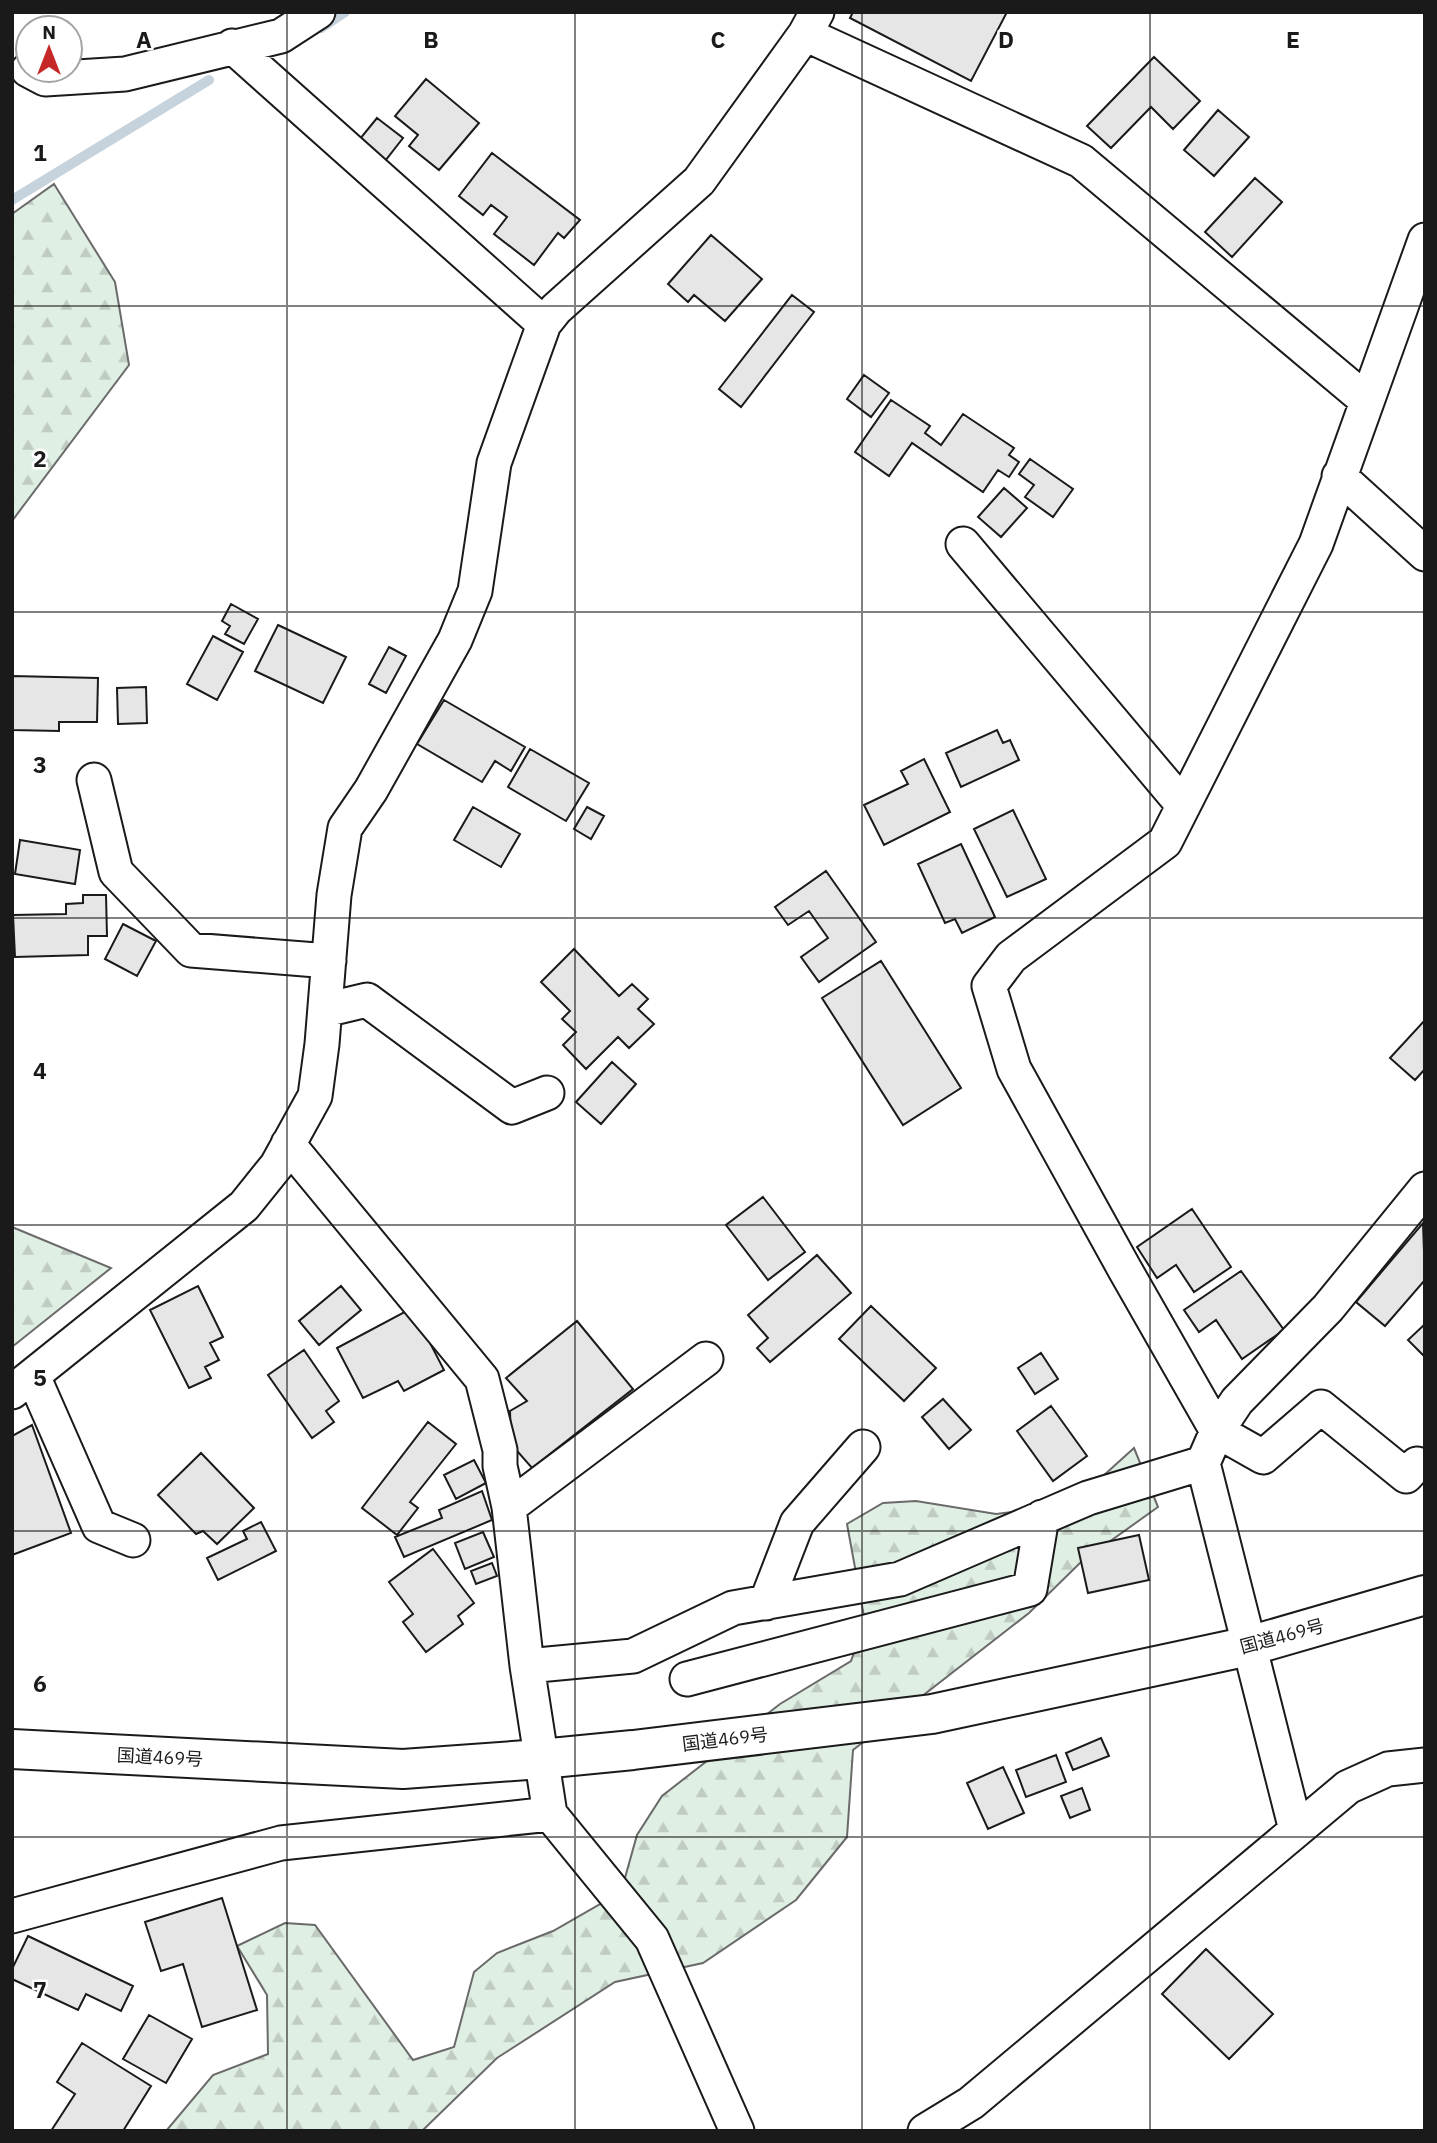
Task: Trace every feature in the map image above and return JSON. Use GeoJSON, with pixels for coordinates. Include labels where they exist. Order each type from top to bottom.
{"type":"FeatureCollection","features":[{"type":"Feature","properties":{"kind":"highway","name":"国道469号"},"geometry":{"type":"LineString","coordinates":[[12,1749],[403,1769],[541,1759],[932,1714],[1249,1646],[1425,1595]]}},
{"type":"Feature","properties":{"kind":"street"},"geometry":{"type":"LineString","coordinates":[[84,77],[125,74],[281,36],[318,12]]}},
{"type":"Feature","properties":{"kind":"street"},"geometry":{"type":"LineString","coordinates":[[133,1540],[99,1526],[23,1384],[244,1206],[277,1165],[315,1096],[334,895],[345,828],[371,790],[449,651],[475,591],[494,463],[544,324],[556,309],[699,181],[811,23],[1081,160],[1366,400]]}},
{"type":"Feature","properties":{"kind":"street"},"geometry":{"type":"LineString","coordinates":[[232,46],[544,324]]}},
{"type":"Feature","properties":{"kind":"street"},"geometry":{"type":"LineString","coordinates":[[1417,1464],[1406,1476],[1321,1407],[1263,1457],[1217,1432],[1014,1069],[989,986],[1011,957],[1165,842],[1316,544],[1425,240]]}},
{"type":"Feature","properties":{"kind":"street"},"geometry":{"type":"LineString","coordinates":[[1339,476],[1425,554]]}},
{"type":"Feature","properties":{"kind":"street"},"geometry":{"type":"LineString","coordinates":[[963,544],[1183,805]]}},
{"type":"Feature","properties":{"kind":"street"},"geometry":{"type":"LineString","coordinates":[[94,780],[116,872],[191,950],[329,961]]}},
{"type":"Feature","properties":{"kind":"street"},"geometry":{"type":"LineString","coordinates":[[325,1010],[367,1000],[512,1107],[547,1093]]}},
{"type":"Feature","properties":{"kind":"street"},"geometry":{"type":"LineString","coordinates":[[288,1144],[482,1379],[500,1450],[500,1466],[509,1507],[527,1666],[550,1815],[652,1939],[737,2131]]}},
{"type":"Feature","properties":{"kind":"street"},"geometry":{"type":"LineString","coordinates":[[1296,1830],[1203,1463],[1217,1432],[1237,1401],[1328,1308],[1425,1189]]}},
{"type":"Feature","properties":{"kind":"street"},"geometry":{"type":"LineString","coordinates":[[509,1507],[706,1359]]}},
{"type":"Feature","properties":{"kind":"street"},"geometry":{"type":"LineString","coordinates":[[766,1603],[797,1523],[863,1447]]}},
{"type":"Feature","properties":{"kind":"street"},"geometry":{"type":"LineString","coordinates":[[527,1666],[633,1656],[733,1608],[900,1579],[1088,1497],[1203,1463]]}},
{"type":"Feature","properties":{"kind":"street"},"geometry":{"type":"LineString","coordinates":[[687,1679],[1030,1589],[1042,1517]]}},
{"type":"Feature","properties":{"kind":"street"},"geometry":{"type":"LineString","coordinates":[[925,2131],[971,2103],[1348,1787],[1388,1769],[1425,1765]]}},
{"type":"Feature","properties":{"kind":"street"},"geometry":{"type":"LineString","coordinates":[[12,1916],[281,1843],[550,1815]]}},
{"type":"Feature","properties":{"kind":"green space"},"geometry":{"type":"Polygon","coordinates":[[[54,184],[115,282],[129,365],[12,521],[12,214],[54,184]]]}},
{"type":"Feature","properties":{"kind":"green space"},"geometry":{"type":"Polygon","coordinates":[[[12,1227],[111,1268],[12,1347],[12,1227]]]}},
{"type":"Feature","properties":{"kind":"green space"},"geometry":{"type":"Polygon","coordinates":[[[1134,1448],[1158,1507],[1081,1562],[1029,1613],[853,1750],[847,1837],[796,1900],[703,1963],[615,1982],[497,2058],[422,2131],[166,2131],[213,2075],[268,2054],[267,1995],[237,1946],[285,1923],[315,1925],[413,2060],[454,2047],[474,1972],[497,1953],[553,1931],[621,1892],[637,1835],[662,1796],[780,1704],[851,1661],[865,1622],[847,1524],[883,1503],[916,1501],[996,1514],[1071,1505],[1134,1448]]]}},
{"type":"Feature","properties":{"kind":"building"},"geometry":{"type":"Polygon","coordinates":[[[853,12],[1007,12],[971,81],[850,18],[853,12]]]}},
{"type":"Feature","properties":{"kind":"building"},"geometry":{"type":"Polygon","coordinates":[[[1154,57],[1200,101],[1173,129],[1151,107],[1111,148],[1087,126],[1154,57]]]}},
{"type":"Feature","properties":{"kind":"building"},"geometry":{"type":"Polygon","coordinates":[[[426,79],[479,123],[439,170],[409,146],[418,135],[395,116],[426,79]]]}},
{"type":"Feature","properties":{"kind":"building"},"geometry":{"type":"Polygon","coordinates":[[[1218,110],[1249,137],[1214,176],[1184,150],[1218,110]]]}},
{"type":"Feature","properties":{"kind":"building"},"geometry":{"type":"Polygon","coordinates":[[[377,118],[403,138],[385,161],[359,140],[377,118]]]}},
{"type":"Feature","properties":{"kind":"building"},"geometry":{"type":"Polygon","coordinates":[[[492,153],[580,220],[564,238],[558,233],[534,265],[494,234],[507,217],[491,205],[483,215],[459,196],[492,153]]]}},
{"type":"Feature","properties":{"kind":"building"},"geometry":{"type":"Polygon","coordinates":[[[1255,178],[1282,202],[1232,257],[1205,232],[1255,178]]]}},
{"type":"Feature","properties":{"kind":"building"},"geometry":{"type":"Polygon","coordinates":[[[711,235],[762,279],[725,321],[694,295],[688,302],[668,284],[711,235]]]}},
{"type":"Feature","properties":{"kind":"building"},"geometry":{"type":"Polygon","coordinates":[[[792,295],[814,312],[741,407],[719,389],[792,295]]]}},
{"type":"Feature","properties":{"kind":"building"},"geometry":{"type":"Polygon","coordinates":[[[864,375],[889,393],[871,417],[847,399],[864,375]]]}},
{"type":"Feature","properties":{"kind":"building"},"geometry":{"type":"Polygon","coordinates":[[[891,400],[930,426],[925,433],[941,445],[963,414],[1014,448],[1009,455],[1019,462],[1009,477],[998,470],[983,492],[912,443],[889,476],[855,452],[891,400]]]}},
{"type":"Feature","properties":{"kind":"building"},"geometry":{"type":"Polygon","coordinates":[[[1030,459],[1073,489],[1053,517],[1025,497],[1034,485],[1019,474],[1030,459]]]}},
{"type":"Feature","properties":{"kind":"building"},"geometry":{"type":"Polygon","coordinates":[[[1004,488],[1027,508],[1001,537],[978,517],[1004,488]]]}},
{"type":"Feature","properties":{"kind":"building"},"geometry":{"type":"Polygon","coordinates":[[[231,604],[258,619],[244,644],[225,634],[230,626],[222,621],[231,604]]]}},
{"type":"Feature","properties":{"kind":"building"},"geometry":{"type":"Polygon","coordinates":[[[278,625],[346,657],[323,703],[255,671],[278,625]]]}},
{"type":"Feature","properties":{"kind":"building"},"geometry":{"type":"Polygon","coordinates":[[[213,636],[243,652],[217,700],[187,684],[213,636]]]}},
{"type":"Feature","properties":{"kind":"building"},"geometry":{"type":"Polygon","coordinates":[[[389,647],[406,656],[386,693],[369,684],[389,647]]]}},
{"type":"Feature","properties":{"kind":"building"},"geometry":{"type":"Polygon","coordinates":[[[12,676],[98,678],[97,722],[59,722],[59,731],[12,730],[12,676]]]}},
{"type":"Feature","properties":{"kind":"building"},"geometry":{"type":"Polygon","coordinates":[[[146,687],[147,723],[118,724],[117,688],[146,687]]]}},
{"type":"Feature","properties":{"kind":"building"},"geometry":{"type":"Polygon","coordinates":[[[444,700],[525,747],[511,771],[495,761],[482,782],[417,744],[444,700]]]}},
{"type":"Feature","properties":{"kind":"building"},"geometry":{"type":"Polygon","coordinates":[[[997,730],[1003,743],[1010,740],[1019,760],[961,787],[946,753],[997,730]]]}},
{"type":"Feature","properties":{"kind":"building"},"geometry":{"type":"Polygon","coordinates":[[[530,749],[589,783],[566,821],[508,787],[530,749]]]}},
{"type":"Feature","properties":{"kind":"building"},"geometry":{"type":"Polygon","coordinates":[[[924,759],[950,812],[884,845],[864,805],[908,784],[901,771],[924,759]]]}},
{"type":"Feature","properties":{"kind":"building"},"geometry":{"type":"Polygon","coordinates":[[[473,807],[520,834],[501,867],[454,840],[473,807]]]}},
{"type":"Feature","properties":{"kind":"building"},"geometry":{"type":"Polygon","coordinates":[[[587,807],[604,816],[591,839],[574,829],[587,807]]]}},
{"type":"Feature","properties":{"kind":"building"},"geometry":{"type":"Polygon","coordinates":[[[1013,810],[1046,879],[1007,897],[974,829],[1013,810]]]}},
{"type":"Feature","properties":{"kind":"building"},"geometry":{"type":"Polygon","coordinates":[[[20,840],[80,850],[75,884],[15,874],[20,840]]]}},
{"type":"Feature","properties":{"kind":"building"},"geometry":{"type":"Polygon","coordinates":[[[961,844],[995,917],[962,933],[955,919],[945,923],[918,864],[961,844]]]}},
{"type":"Feature","properties":{"kind":"building"},"geometry":{"type":"Polygon","coordinates":[[[826,871],[876,942],[819,982],[801,957],[828,938],[809,911],[788,925],[775,907],[826,871]]]}},
{"type":"Feature","properties":{"kind":"building"},"geometry":{"type":"Polygon","coordinates":[[[83,895],[106,895],[107,936],[88,936],[88,955],[15,957],[13,915],[66,914],[66,904],[83,903],[83,895]]]}},
{"type":"Feature","properties":{"kind":"building"},"geometry":{"type":"Polygon","coordinates":[[[123,924],[156,941],[137,976],[105,959],[123,924]]]}},
{"type":"Feature","properties":{"kind":"building"},"geometry":{"type":"Polygon","coordinates":[[[574,949],[619,996],[632,984],[648,999],[638,1009],[654,1024],[629,1048],[618,1037],[586,1069],[563,1045],[576,1032],[562,1019],[570,1011],[541,982],[574,949]]]}},
{"type":"Feature","properties":{"kind":"building"},"geometry":{"type":"Polygon","coordinates":[[[881,961],[961,1088],[903,1125],[822,998],[881,961]]]}},
{"type":"Feature","properties":{"kind":"building"},"geometry":{"type":"Polygon","coordinates":[[[1425,1020],[1425,1069],[1415,1080],[1390,1058],[1425,1020]]]}},
{"type":"Feature","properties":{"kind":"building"},"geometry":{"type":"Polygon","coordinates":[[[612,1062],[636,1084],[601,1124],[576,1102],[612,1062]]]}},
{"type":"Feature","properties":{"kind":"building"},"geometry":{"type":"Polygon","coordinates":[[[763,1197],[805,1252],[768,1280],[726,1225],[763,1197]]]}},
{"type":"Feature","properties":{"kind":"building"},"geometry":{"type":"Polygon","coordinates":[[[1192,1209],[1231,1267],[1194,1292],[1176,1265],[1157,1278],[1137,1247],[1192,1209]]]}},
{"type":"Feature","properties":{"kind":"building"},"geometry":{"type":"Polygon","coordinates":[[[1423,1223],[1425,1280],[1385,1326],[1356,1302],[1423,1223]]]}},
{"type":"Feature","properties":{"kind":"building"},"geometry":{"type":"Polygon","coordinates":[[[817,1255],[851,1293],[770,1362],[757,1348],[768,1338],[748,1315],[817,1255]]]}},
{"type":"Feature","properties":{"kind":"building"},"geometry":{"type":"Polygon","coordinates":[[[1241,1271],[1284,1330],[1242,1359],[1216,1320],[1199,1332],[1184,1310],[1241,1271]]]}},
{"type":"Feature","properties":{"kind":"building"},"geometry":{"type":"Polygon","coordinates":[[[198,1286],[223,1337],[210,1343],[219,1360],[205,1367],[211,1378],[189,1388],[150,1310],[198,1286]]]}},
{"type":"Feature","properties":{"kind":"building"},"geometry":{"type":"Polygon","coordinates":[[[341,1286],[361,1310],[319,1345],[299,1321],[341,1286]]]}},
{"type":"Feature","properties":{"kind":"building"},"geometry":{"type":"Polygon","coordinates":[[[871,1306],[936,1368],[904,1401],[839,1339],[871,1306]]]}},
{"type":"Feature","properties":{"kind":"building"},"geometry":{"type":"Polygon","coordinates":[[[412,1308],[444,1370],[404,1391],[398,1381],[363,1398],[337,1348],[412,1308]]]}},
{"type":"Feature","properties":{"kind":"building"},"geometry":{"type":"Polygon","coordinates":[[[577,1321],[633,1389],[532,1468],[511,1444],[510,1411],[527,1401],[506,1378],[577,1321]]]}},
{"type":"Feature","properties":{"kind":"building"},"geometry":{"type":"Polygon","coordinates":[[[1425,1324],[1425,1357],[1408,1340],[1425,1324]]]}},
{"type":"Feature","properties":{"kind":"building"},"geometry":{"type":"Polygon","coordinates":[[[304,1350],[339,1401],[326,1411],[334,1422],[312,1438],[268,1375],[304,1350]]]}},
{"type":"Feature","properties":{"kind":"building"},"geometry":{"type":"Polygon","coordinates":[[[1041,1353],[1058,1379],[1035,1394],[1018,1368],[1041,1353]]]}},
{"type":"Feature","properties":{"kind":"building"},"geometry":{"type":"Polygon","coordinates":[[[943,1399],[971,1430],[949,1449],[922,1417],[943,1399]]]}},
{"type":"Feature","properties":{"kind":"building"},"geometry":{"type":"Polygon","coordinates":[[[1051,1406],[1087,1456],[1053,1481],[1017,1431],[1051,1406]]]}},
{"type":"Feature","properties":{"kind":"building"},"geometry":{"type":"Polygon","coordinates":[[[428,1422],[456,1444],[410,1502],[418,1508],[397,1535],[362,1508],[428,1422]]]}},
{"type":"Feature","properties":{"kind":"building"},"geometry":{"type":"Polygon","coordinates":[[[32,1425],[71,1533],[12,1555],[12,1436],[32,1425]]]}},
{"type":"Feature","properties":{"kind":"building"},"geometry":{"type":"Polygon","coordinates":[[[201,1453],[254,1508],[217,1544],[203,1531],[196,1534],[158,1495],[201,1453]]]}},
{"type":"Feature","properties":{"kind":"building"},"geometry":{"type":"Polygon","coordinates":[[[474,1460],[486,1483],[456,1499],[444,1475],[474,1460]]]}},
{"type":"Feature","properties":{"kind":"building"},"geometry":{"type":"Polygon","coordinates":[[[482,1491],[492,1520],[404,1557],[395,1537],[442,1518],[439,1510],[482,1491]]]}},
{"type":"Feature","properties":{"kind":"building"},"geometry":{"type":"Polygon","coordinates":[[[261,1522],[276,1551],[218,1580],[207,1558],[247,1539],[243,1531],[261,1522]]]}},
{"type":"Feature","properties":{"kind":"building"},"geometry":{"type":"Polygon","coordinates":[[[483,1532],[494,1557],[465,1569],[455,1543],[483,1532]]]}},
{"type":"Feature","properties":{"kind":"building"},"geometry":{"type":"Polygon","coordinates":[[[1139,1535],[1149,1580],[1088,1593],[1078,1548],[1139,1535]]]}},
{"type":"Feature","properties":{"kind":"building"},"geometry":{"type":"Polygon","coordinates":[[[433,1549],[474,1603],[458,1616],[463,1624],[426,1652],[403,1622],[413,1614],[389,1582],[433,1549]]]}},
{"type":"Feature","properties":{"kind":"building"},"geometry":{"type":"Polygon","coordinates":[[[492,1563],[497,1576],[476,1584],[471,1571],[492,1563]]]}},
{"type":"Feature","properties":{"kind":"building"},"geometry":{"type":"Polygon","coordinates":[[[1101,1738],[1109,1756],[1073,1770],[1066,1753],[1101,1738]]]}},
{"type":"Feature","properties":{"kind":"building"},"geometry":{"type":"Polygon","coordinates":[[[1056,1755],[1066,1782],[1026,1797],[1016,1770],[1056,1755]]]}},
{"type":"Feature","properties":{"kind":"building"},"geometry":{"type":"Polygon","coordinates":[[[1003,1767],[1024,1813],[988,1829],[967,1783],[1003,1767]]]}},
{"type":"Feature","properties":{"kind":"building"},"geometry":{"type":"Polygon","coordinates":[[[1082,1788],[1090,1810],[1070,1818],[1061,1796],[1082,1788]]]}},
{"type":"Feature","properties":{"kind":"building"},"geometry":{"type":"Polygon","coordinates":[[[222,1898],[257,2010],[202,2027],[183,1964],[161,1971],[145,1922],[222,1898]]]}},
{"type":"Feature","properties":{"kind":"building"},"geometry":{"type":"Polygon","coordinates":[[[28,1936],[133,1986],[121,2011],[86,1994],[78,2010],[12,1979],[12,1969],[28,1936]]]}},
{"type":"Feature","properties":{"kind":"building"},"geometry":{"type":"Polygon","coordinates":[[[1206,1949],[1273,2014],[1229,2059],[1162,1994],[1206,1949]]]}},
{"type":"Feature","properties":{"kind":"building"},"geometry":{"type":"Polygon","coordinates":[[[149,2015],[192,2039],[166,2083],[123,2059],[149,2015]]]}},
{"type":"Feature","properties":{"kind":"building"},"geometry":{"type":"Polygon","coordinates":[[[82,2043],[151,2086],[123,2131],[51,2131],[75,2094],[57,2082],[82,2043]]]}},
{"type":"Feature","properties":{"kind":"waterway"},"geometry":{"type":"LineString","coordinates":[[321,28],[345,12]]}},
{"type":"Feature","properties":{"kind":"waterway"},"geometry":{"type":"LineString","coordinates":[[12,200],[209,80]]}}]}
